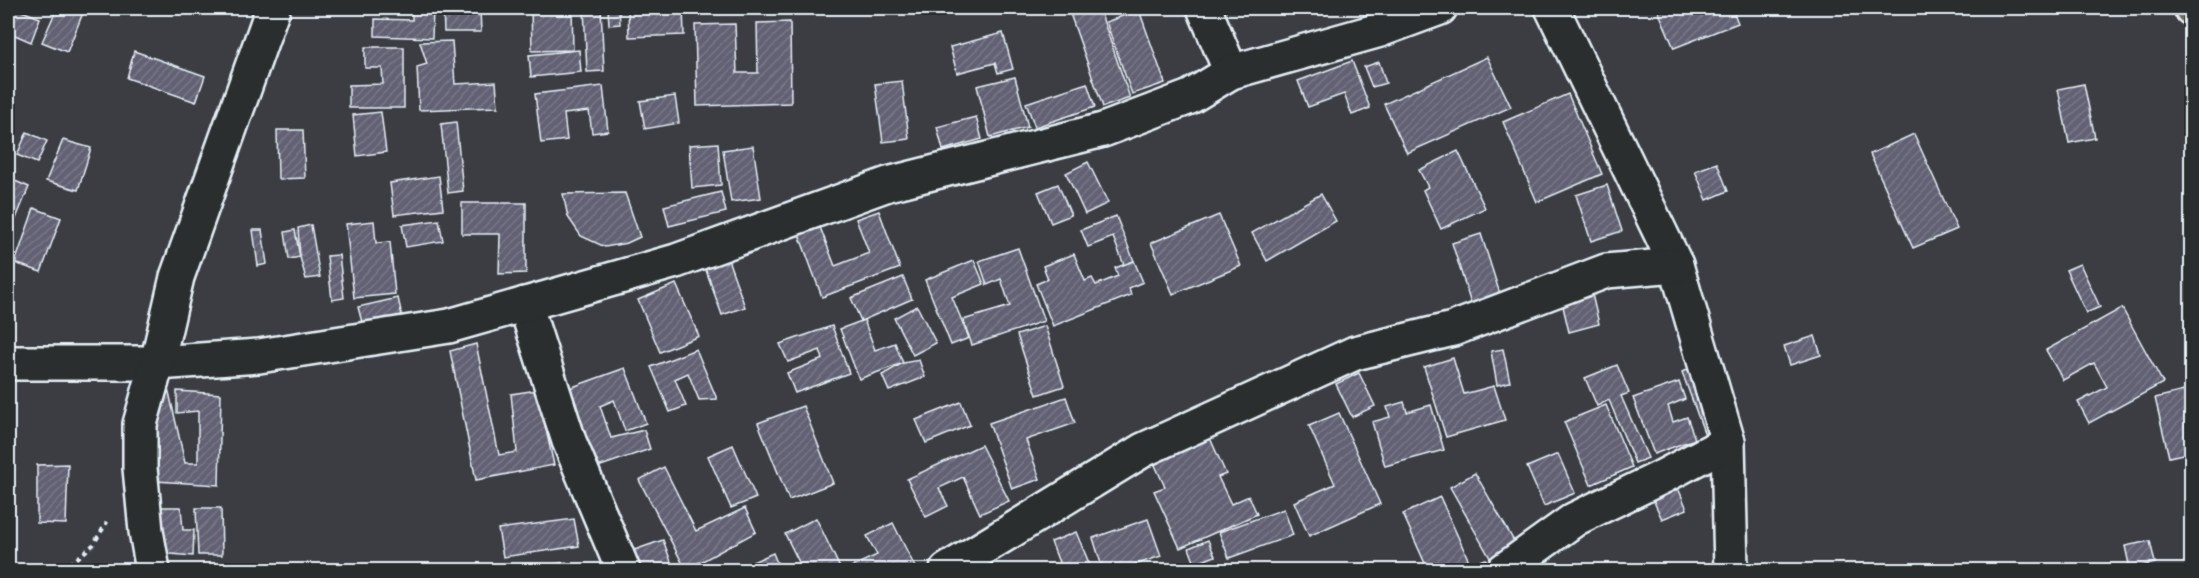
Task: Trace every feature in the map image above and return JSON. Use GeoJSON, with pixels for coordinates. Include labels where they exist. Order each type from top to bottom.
{"type":"FeatureCollection","features":[{"type":"Feature","properties":{"kind":"street"},"geometry":{"type":"LineString","coordinates":[[153,570],[146,531],[140,468],[140,424],[177,277],[273,8]]}},
{"type":"Feature","properties":{"kind":"street"},"geometry":{"type":"LineString","coordinates":[[1204,8],[1231,72]]}},
{"type":"Feature","properties":{"kind":"street"},"geometry":{"type":"LineString","coordinates":[[8,363],[157,363],[259,356],[449,326],[676,261],[888,184],[1103,130],[1190,97],[1231,72],[1380,30],[1440,8]]}},
{"type":"Feature","properties":{"kind":"street"},"geometry":{"type":"LineString","coordinates":[[1552,8],[1676,265],[1728,442],[1731,570]]}},
{"type":"Feature","properties":{"kind":"street"},"geometry":{"type":"LineString","coordinates":[[947,570],[1143,450],[1355,352],[1453,329],[1606,271],[1676,265]]}},
{"type":"Feature","properties":{"kind":"street"},"geometry":{"type":"LineString","coordinates":[[525,304],[569,441],[623,570]]}},
{"type":"Feature","properties":{"kind":"street"},"geometry":{"type":"LineString","coordinates":[[1504,570],[1575,519],[1728,442]]}},
{"type":"Feature","properties":{"kind":"path"},"geometry":{"type":"LineString","coordinates":[[63,570],[93,544],[111,516]]}},
{"type":"Feature","properties":{"kind":"building"},"geometry":{"type":"Polygon","coordinates":[[[8,8],[40,18],[31,42],[8,32],[8,8]]]}},
{"type":"Feature","properties":{"kind":"building"},"geometry":{"type":"Polygon","coordinates":[[[57,8],[85,8],[67,52],[42,42],[57,8]]]}},
{"type":"Feature","properties":{"kind":"building"},"geometry":{"type":"Polygon","coordinates":[[[412,8],[433,8],[432,38],[375,36],[375,19],[412,20],[412,8]]]}},
{"type":"Feature","properties":{"kind":"building"},"geometry":{"type":"Polygon","coordinates":[[[443,8],[480,10],[481,32],[444,32],[443,8]]]}},
{"type":"Feature","properties":{"kind":"building"},"geometry":{"type":"Polygon","coordinates":[[[531,8],[572,8],[573,50],[532,51],[531,8]]]}},
{"type":"Feature","properties":{"kind":"building"},"geometry":{"type":"Polygon","coordinates":[[[584,8],[601,8],[604,71],[587,72],[584,8]]]}},
{"type":"Feature","properties":{"kind":"building"},"geometry":{"type":"Polygon","coordinates":[[[608,8],[619,8],[620,24],[609,25],[608,8]]]}},
{"type":"Feature","properties":{"kind":"building"},"geometry":{"type":"Polygon","coordinates":[[[683,8],[684,35],[629,37],[628,9],[683,8]]]}},
{"type":"Feature","properties":{"kind":"building"},"geometry":{"type":"Polygon","coordinates":[[[1068,8],[1099,8],[1130,98],[1103,107],[1068,8]]]}},
{"type":"Feature","properties":{"kind":"building"},"geometry":{"type":"Polygon","coordinates":[[[1657,8],[1732,8],[1738,23],[1674,48],[1657,8]]]}},
{"type":"Feature","properties":{"kind":"building"},"geometry":{"type":"Polygon","coordinates":[[[1139,10],[1165,83],[1132,94],[1106,22],[1139,10]]]}},
{"type":"Feature","properties":{"kind":"building"},"geometry":{"type":"Polygon","coordinates":[[[790,22],[791,103],[697,106],[695,25],[735,24],[737,73],[758,73],[757,23],[790,22]]]}},
{"type":"Feature","properties":{"kind":"building"},"geometry":{"type":"Polygon","coordinates":[[[1003,33],[1013,69],[998,73],[995,63],[957,73],[950,47],[1003,33]]]}},
{"type":"Feature","properties":{"kind":"building"},"geometry":{"type":"Polygon","coordinates":[[[452,41],[455,84],[496,82],[498,107],[419,110],[417,67],[427,64],[420,42],[452,41]]]}},
{"type":"Feature","properties":{"kind":"building"},"geometry":{"type":"Polygon","coordinates":[[[365,47],[404,47],[404,108],[349,108],[349,85],[383,84],[382,68],[365,68],[365,47]]]}},
{"type":"Feature","properties":{"kind":"building"},"geometry":{"type":"Polygon","coordinates":[[[579,50],[581,72],[531,77],[529,55],[579,50]]]}},
{"type":"Feature","properties":{"kind":"building"},"geometry":{"type":"Polygon","coordinates":[[[134,51],[205,76],[196,102],[127,78],[134,51]]]}},
{"type":"Feature","properties":{"kind":"building"},"geometry":{"type":"Polygon","coordinates":[[[1487,57],[1511,107],[1407,153],[1384,104],[1487,57]]]}},
{"type":"Feature","properties":{"kind":"building"},"geometry":{"type":"Polygon","coordinates":[[[1352,61],[1370,108],[1352,115],[1344,94],[1308,107],[1298,81],[1352,61]]]}},
{"type":"Feature","properties":{"kind":"building"},"geometry":{"type":"Polygon","coordinates":[[[1379,62],[1386,83],[1372,87],[1364,67],[1379,62]]]}},
{"type":"Feature","properties":{"kind":"building"},"geometry":{"type":"Polygon","coordinates":[[[1015,77],[1028,127],[990,137],[977,86],[1015,77]]]}},
{"type":"Feature","properties":{"kind":"building"},"geometry":{"type":"Polygon","coordinates":[[[902,81],[909,139],[883,142],[875,84],[902,81]]]}},
{"type":"Feature","properties":{"kind":"building"},"geometry":{"type":"Polygon","coordinates":[[[1087,83],[1095,107],[1035,127],[1026,103],[1087,83]]]}},
{"type":"Feature","properties":{"kind":"building"},"geometry":{"type":"Polygon","coordinates":[[[2084,84],[2095,138],[2069,143],[2058,89],[2084,84]]]}},
{"type":"Feature","properties":{"kind":"building"},"geometry":{"type":"Polygon","coordinates":[[[603,86],[608,131],[592,133],[589,111],[564,114],[567,140],[541,143],[535,94],[603,86]]]}},
{"type":"Feature","properties":{"kind":"building"},"geometry":{"type":"Polygon","coordinates":[[[1568,94],[1602,174],[1537,202],[1503,122],[1568,94]]]}},
{"type":"Feature","properties":{"kind":"building"},"geometry":{"type":"Polygon","coordinates":[[[675,96],[679,123],[645,129],[640,101],[675,96]]]}},
{"type":"Feature","properties":{"kind":"building"},"geometry":{"type":"Polygon","coordinates":[[[381,112],[386,152],[357,156],[353,115],[381,112]]]}},
{"type":"Feature","properties":{"kind":"building"},"geometry":{"type":"Polygon","coordinates":[[[976,117],[982,139],[943,150],[937,127],[976,117]]]}},
{"type":"Feature","properties":{"kind":"building"},"geometry":{"type":"Polygon","coordinates":[[[456,122],[463,191],[448,193],[441,124],[456,122]]]}},
{"type":"Feature","properties":{"kind":"building"},"geometry":{"type":"Polygon","coordinates":[[[277,130],[303,130],[305,178],[278,179],[277,130]]]}},
{"type":"Feature","properties":{"kind":"building"},"geometry":{"type":"Polygon","coordinates":[[[27,132],[47,141],[37,163],[17,155],[27,132]]]}},
{"type":"Feature","properties":{"kind":"building"},"geometry":{"type":"Polygon","coordinates":[[[1914,134],[1957,229],[1913,248],[1870,154],[1914,134]]]}},
{"type":"Feature","properties":{"kind":"building"},"geometry":{"type":"Polygon","coordinates":[[[63,140],[91,148],[78,190],[46,181],[63,140]]]}},
{"type":"Feature","properties":{"kind":"building"},"geometry":{"type":"Polygon","coordinates":[[[718,143],[721,185],[692,188],[689,145],[718,143]]]}},
{"type":"Feature","properties":{"kind":"building"},"geometry":{"type":"Polygon","coordinates":[[[753,146],[761,198],[731,202],[723,150],[753,146]]]}},
{"type":"Feature","properties":{"kind":"building"},"geometry":{"type":"Polygon","coordinates":[[[1458,151],[1485,208],[1441,229],[1423,190],[1428,187],[1419,170],[1458,151]]]}},
{"type":"Feature","properties":{"kind":"building"},"geometry":{"type":"Polygon","coordinates":[[[1088,162],[1108,203],[1085,214],[1066,173],[1088,162]]]}},
{"type":"Feature","properties":{"kind":"building"},"geometry":{"type":"Polygon","coordinates":[[[1717,163],[1728,191],[1707,200],[1695,171],[1717,163]]]}},
{"type":"Feature","properties":{"kind":"building"},"geometry":{"type":"Polygon","coordinates":[[[439,176],[443,209],[394,215],[390,183],[439,176]]]}},
{"type":"Feature","properties":{"kind":"building"},"geometry":{"type":"Polygon","coordinates":[[[8,178],[29,187],[8,238],[8,178]]]}},
{"type":"Feature","properties":{"kind":"building"},"geometry":{"type":"Polygon","coordinates":[[[1058,184],[1071,215],[1051,223],[1038,192],[1058,184]]]}},
{"type":"Feature","properties":{"kind":"building"},"geometry":{"type":"Polygon","coordinates":[[[1607,185],[1622,231],[1591,241],[1576,195],[1607,185]]]}},
{"type":"Feature","properties":{"kind":"building"},"geometry":{"type":"Polygon","coordinates":[[[721,192],[726,212],[669,226],[664,206],[721,192]]]}},
{"type":"Feature","properties":{"kind":"building"},"geometry":{"type":"Polygon","coordinates":[[[625,193],[640,237],[627,243],[605,247],[581,236],[568,217],[563,194],[625,193]]]}},
{"type":"Feature","properties":{"kind":"building"},"geometry":{"type":"Polygon","coordinates":[[[1321,194],[1336,221],[1267,261],[1252,233],[1321,194]]]}},
{"type":"Feature","properties":{"kind":"building"},"geometry":{"type":"Polygon","coordinates":[[[462,203],[526,203],[526,273],[499,274],[500,234],[462,234],[462,203]]]}},
{"type":"Feature","properties":{"kind":"building"},"geometry":{"type":"Polygon","coordinates":[[[34,208],[61,218],[41,272],[15,263],[34,208]]]}},
{"type":"Feature","properties":{"kind":"building"},"geometry":{"type":"Polygon","coordinates":[[[879,211],[900,268],[822,297],[797,229],[818,222],[835,266],[869,253],[856,219],[879,211]]]}},
{"type":"Feature","properties":{"kind":"building"},"geometry":{"type":"Polygon","coordinates":[[[1219,215],[1241,266],[1173,294],[1151,243],[1219,215]]]}},
{"type":"Feature","properties":{"kind":"building"},"geometry":{"type":"Polygon","coordinates":[[[1116,216],[1134,261],[1124,265],[1113,237],[1088,247],[1081,230],[1116,216]]]}},
{"type":"Feature","properties":{"kind":"building"},"geometry":{"type":"Polygon","coordinates":[[[439,220],[443,241],[406,247],[402,225],[439,220]]]}},
{"type":"Feature","properties":{"kind":"building"},"geometry":{"type":"Polygon","coordinates":[[[374,221],[376,243],[390,242],[395,294],[354,298],[346,224],[374,221]]]}},
{"type":"Feature","properties":{"kind":"building"},"geometry":{"type":"Polygon","coordinates":[[[311,225],[320,277],[306,279],[300,257],[298,228],[311,225]]]}},
{"type":"Feature","properties":{"kind":"building"},"geometry":{"type":"Polygon","coordinates":[[[253,230],[262,230],[267,264],[258,266],[253,230]]]}},
{"type":"Feature","properties":{"kind":"building"},"geometry":{"type":"Polygon","coordinates":[[[295,230],[300,257],[289,259],[285,232],[295,230]]]}},
{"type":"Feature","properties":{"kind":"building"},"geometry":{"type":"Polygon","coordinates":[[[1481,234],[1500,294],[1471,304],[1452,243],[1481,234]]]}},
{"type":"Feature","properties":{"kind":"building"},"geometry":{"type":"Polygon","coordinates":[[[1018,248],[1044,321],[972,345],[963,320],[1010,306],[1001,279],[987,285],[979,261],[1018,248]]]}},
{"type":"Feature","properties":{"kind":"building"},"geometry":{"type":"Polygon","coordinates":[[[725,251],[745,307],[722,315],[702,259],[725,251]]]}},
{"type":"Feature","properties":{"kind":"building"},"geometry":{"type":"Polygon","coordinates":[[[1074,254],[1085,281],[1092,278],[1096,285],[1118,276],[1115,268],[1134,261],[1143,282],[1129,288],[1131,295],[1053,326],[1036,284],[1048,279],[1043,266],[1074,254]]]}},
{"type":"Feature","properties":{"kind":"building"},"geometry":{"type":"Polygon","coordinates":[[[339,255],[344,298],[332,300],[327,256],[339,255]]]}},
{"type":"Feature","properties":{"kind":"building"},"geometry":{"type":"Polygon","coordinates":[[[974,260],[984,284],[952,297],[969,338],[951,345],[925,280],[974,260]]]}},
{"type":"Feature","properties":{"kind":"building"},"geometry":{"type":"Polygon","coordinates":[[[2080,264],[2100,307],[2086,313],[2066,270],[2080,264]]]}},
{"type":"Feature","properties":{"kind":"building"},"geometry":{"type":"Polygon","coordinates":[[[903,277],[912,299],[861,321],[851,298],[903,277]]]}},
{"type":"Feature","properties":{"kind":"building"},"geometry":{"type":"Polygon","coordinates":[[[676,284],[699,336],[660,352],[638,300],[676,284]]]}},
{"type":"Feature","properties":{"kind":"building"},"geometry":{"type":"Polygon","coordinates":[[[1591,290],[1599,324],[1569,332],[1561,298],[1591,290]]]}},
{"type":"Feature","properties":{"kind":"building"},"geometry":{"type":"Polygon","coordinates":[[[398,298],[403,320],[364,330],[358,307],[398,298]]]}},
{"type":"Feature","properties":{"kind":"building"},"geometry":{"type":"Polygon","coordinates":[[[917,306],[936,343],[913,355],[894,318],[917,306]]]}},
{"type":"Feature","properties":{"kind":"building"},"geometry":{"type":"Polygon","coordinates":[[[2122,308],[2163,383],[2089,423],[2078,402],[2107,387],[2094,363],[2063,380],[2046,350],[2122,308]]]}},
{"type":"Feature","properties":{"kind":"building"},"geometry":{"type":"Polygon","coordinates":[[[864,320],[875,350],[895,343],[903,363],[859,379],[840,329],[864,320]]]}},
{"type":"Feature","properties":{"kind":"building"},"geometry":{"type":"Polygon","coordinates":[[[832,326],[849,373],[795,393],[787,373],[823,359],[820,350],[788,362],[780,344],[832,326]]]}},
{"type":"Feature","properties":{"kind":"building"},"geometry":{"type":"Polygon","coordinates":[[[1045,326],[1064,386],[1037,395],[1017,335],[1045,326]]]}},
{"type":"Feature","properties":{"kind":"building"},"geometry":{"type":"Polygon","coordinates":[[[1815,336],[1821,355],[1790,365],[1784,346],[1815,336]]]}},
{"type":"Feature","properties":{"kind":"building"},"geometry":{"type":"Polygon","coordinates":[[[476,344],[499,455],[517,452],[511,394],[537,390],[554,465],[476,480],[450,351],[476,344]]]}},
{"type":"Feature","properties":{"kind":"building"},"geometry":{"type":"Polygon","coordinates":[[[696,349],[717,399],[699,400],[688,373],[675,379],[686,406],[670,412],[651,367],[696,349]]]}},
{"type":"Feature","properties":{"kind":"building"},"geometry":{"type":"Polygon","coordinates":[[[1503,349],[1510,382],[1497,385],[1491,351],[1503,349]]]}},
{"type":"Feature","properties":{"kind":"building"},"geometry":{"type":"Polygon","coordinates":[[[1453,358],[1464,394],[1494,386],[1505,420],[1446,437],[1424,367],[1453,358]]]}},
{"type":"Feature","properties":{"kind":"building"},"geometry":{"type":"Polygon","coordinates":[[[919,360],[925,377],[889,391],[882,375],[903,363],[919,360]]]}},
{"type":"Feature","properties":{"kind":"building"},"geometry":{"type":"Polygon","coordinates":[[[1707,363],[1731,426],[1705,435],[1682,372],[1707,363]]]}},
{"type":"Feature","properties":{"kind":"building"},"geometry":{"type":"Polygon","coordinates":[[[1617,365],[1629,393],[1621,396],[1648,458],[1635,463],[1609,400],[1597,406],[1585,378],[1617,365]]]}},
{"type":"Feature","properties":{"kind":"building"},"geometry":{"type":"Polygon","coordinates":[[[625,368],[646,423],[625,431],[614,400],[600,406],[611,438],[644,430],[650,449],[592,469],[564,390],[625,368]]]}},
{"type":"Feature","properties":{"kind":"building"},"geometry":{"type":"Polygon","coordinates":[[[1359,373],[1375,406],[1352,417],[1336,384],[1359,373]]]}},
{"type":"Feature","properties":{"kind":"building"},"geometry":{"type":"Polygon","coordinates":[[[1679,382],[1685,399],[1668,406],[1673,422],[1687,417],[1695,439],[1654,454],[1633,398],[1679,382]]]}},
{"type":"Feature","properties":{"kind":"building"},"geometry":{"type":"Polygon","coordinates":[[[2192,389],[2192,452],[2169,457],[2155,398],[2192,389]]]}},
{"type":"Feature","properties":{"kind":"building"},"geometry":{"type":"Polygon","coordinates":[[[177,391],[221,394],[219,485],[155,481],[145,394],[169,392],[185,463],[198,463],[198,411],[177,413],[177,391]]]}},
{"type":"Feature","properties":{"kind":"building"},"geometry":{"type":"Polygon","coordinates":[[[1066,397],[1075,423],[1026,440],[1040,479],[1012,489],[989,423],[1066,397]]]}},
{"type":"Feature","properties":{"kind":"building"},"geometry":{"type":"Polygon","coordinates":[[[961,402],[970,425],[926,443],[916,420],[961,402]]]}},
{"type":"Feature","properties":{"kind":"building"},"geometry":{"type":"Polygon","coordinates":[[[1404,402],[1407,412],[1431,405],[1444,450],[1385,466],[1372,422],[1390,417],[1387,407],[1404,402]]]}},
{"type":"Feature","properties":{"kind":"building"},"geometry":{"type":"Polygon","coordinates":[[[1606,405],[1632,467],[1591,485],[1564,422],[1606,405]]]}},
{"type":"Feature","properties":{"kind":"building"},"geometry":{"type":"Polygon","coordinates":[[[803,406],[833,483],[789,500],[758,423],[803,406]]]}},
{"type":"Feature","properties":{"kind":"building"},"geometry":{"type":"Polygon","coordinates":[[[1339,413],[1380,504],[1309,536],[1294,502],[1335,484],[1309,426],[1339,413]]]}},
{"type":"Feature","properties":{"kind":"building"},"geometry":{"type":"Polygon","coordinates":[[[1210,438],[1226,474],[1218,477],[1231,504],[1249,496],[1257,514],[1180,548],[1154,491],[1165,487],[1154,463],[1210,438]]]}},
{"type":"Feature","properties":{"kind":"building"},"geometry":{"type":"Polygon","coordinates":[[[733,445],[756,498],[731,508],[708,456],[733,445]]]}},
{"type":"Feature","properties":{"kind":"building"},"geometry":{"type":"Polygon","coordinates":[[[981,445],[1009,501],[980,514],[963,477],[939,488],[948,506],[926,517],[907,479],[981,445]]]}},
{"type":"Feature","properties":{"kind":"building"},"geometry":{"type":"Polygon","coordinates":[[[1558,454],[1575,493],[1544,506],[1527,467],[1558,454]]]}},
{"type":"Feature","properties":{"kind":"building"},"geometry":{"type":"Polygon","coordinates":[[[68,464],[66,524],[37,523],[37,465],[68,464]]]}},
{"type":"Feature","properties":{"kind":"building"},"geometry":{"type":"Polygon","coordinates":[[[664,467],[696,531],[745,508],[756,532],[686,570],[639,480],[664,467]]]}},
{"type":"Feature","properties":{"kind":"building"},"geometry":{"type":"Polygon","coordinates":[[[1475,473],[1519,550],[1494,565],[1450,487],[1475,473]]]}},
{"type":"Feature","properties":{"kind":"building"},"geometry":{"type":"Polygon","coordinates":[[[1675,481],[1687,509],[1662,519],[1649,491],[1675,481]]]}},
{"type":"Feature","properties":{"kind":"building"},"geometry":{"type":"Polygon","coordinates":[[[1440,497],[1473,570],[1428,570],[1403,514],[1440,497]]]}},
{"type":"Feature","properties":{"kind":"building"},"geometry":{"type":"Polygon","coordinates":[[[158,507],[181,507],[183,530],[194,530],[193,556],[160,553],[158,507]]]}},
{"type":"Feature","properties":{"kind":"building"},"geometry":{"type":"Polygon","coordinates":[[[196,508],[221,508],[222,555],[198,555],[196,508]]]}},
{"type":"Feature","properties":{"kind":"building"},"geometry":{"type":"Polygon","coordinates":[[[1284,509],[1293,535],[1229,558],[1219,532],[1284,509]]]}},
{"type":"Feature","properties":{"kind":"building"},"geometry":{"type":"Polygon","coordinates":[[[816,518],[841,570],[803,570],[785,534],[816,518]]]}},
{"type":"Feature","properties":{"kind":"building"},"geometry":{"type":"Polygon","coordinates":[[[574,519],[579,546],[503,557],[498,529],[574,519]]]}},
{"type":"Feature","properties":{"kind":"building"},"geometry":{"type":"Polygon","coordinates":[[[1148,519],[1161,556],[1120,570],[1103,570],[1093,538],[1148,519]]]}},
{"type":"Feature","properties":{"kind":"building"},"geometry":{"type":"Polygon","coordinates":[[[893,523],[915,567],[908,570],[845,570],[877,555],[867,536],[893,523]]]}},
{"type":"Feature","properties":{"kind":"building"},"geometry":{"type":"Polygon","coordinates":[[[1076,532],[1092,570],[1062,570],[1051,542],[1076,532]]]}},
{"type":"Feature","properties":{"kind":"building"},"geometry":{"type":"Polygon","coordinates":[[[663,540],[674,570],[629,570],[623,554],[663,540]]]}},
{"type":"Feature","properties":{"kind":"building"},"geometry":{"type":"Polygon","coordinates":[[[1208,540],[1215,556],[1195,564],[1189,548],[1208,540]]]}},
{"type":"Feature","properties":{"kind":"building"},"geometry":{"type":"Polygon","coordinates":[[[2150,541],[2155,563],[2130,569],[2125,546],[2150,541]]]}},
{"type":"Feature","properties":{"kind":"building"},"geometry":{"type":"Polygon","coordinates":[[[773,553],[780,570],[751,570],[748,564],[773,553]]]}},
{"type":"Feature","properties":{"kind":"building"},"geometry":{"type":"Polygon","coordinates":[[[1486,559],[1491,570],[1478,570],[1475,563],[1486,559]]]}},
{"type":"Feature","properties":{"kind":"building"},"geometry":{"type":"Polygon","coordinates":[[[566,562],[567,570],[525,569],[566,562]]]}},
{"type":"Feature","properties":{"kind":"building"},"geometry":{"type":"Polygon","coordinates":[[[262,567],[262,570],[233,570],[233,569],[262,567]]]}}]}
